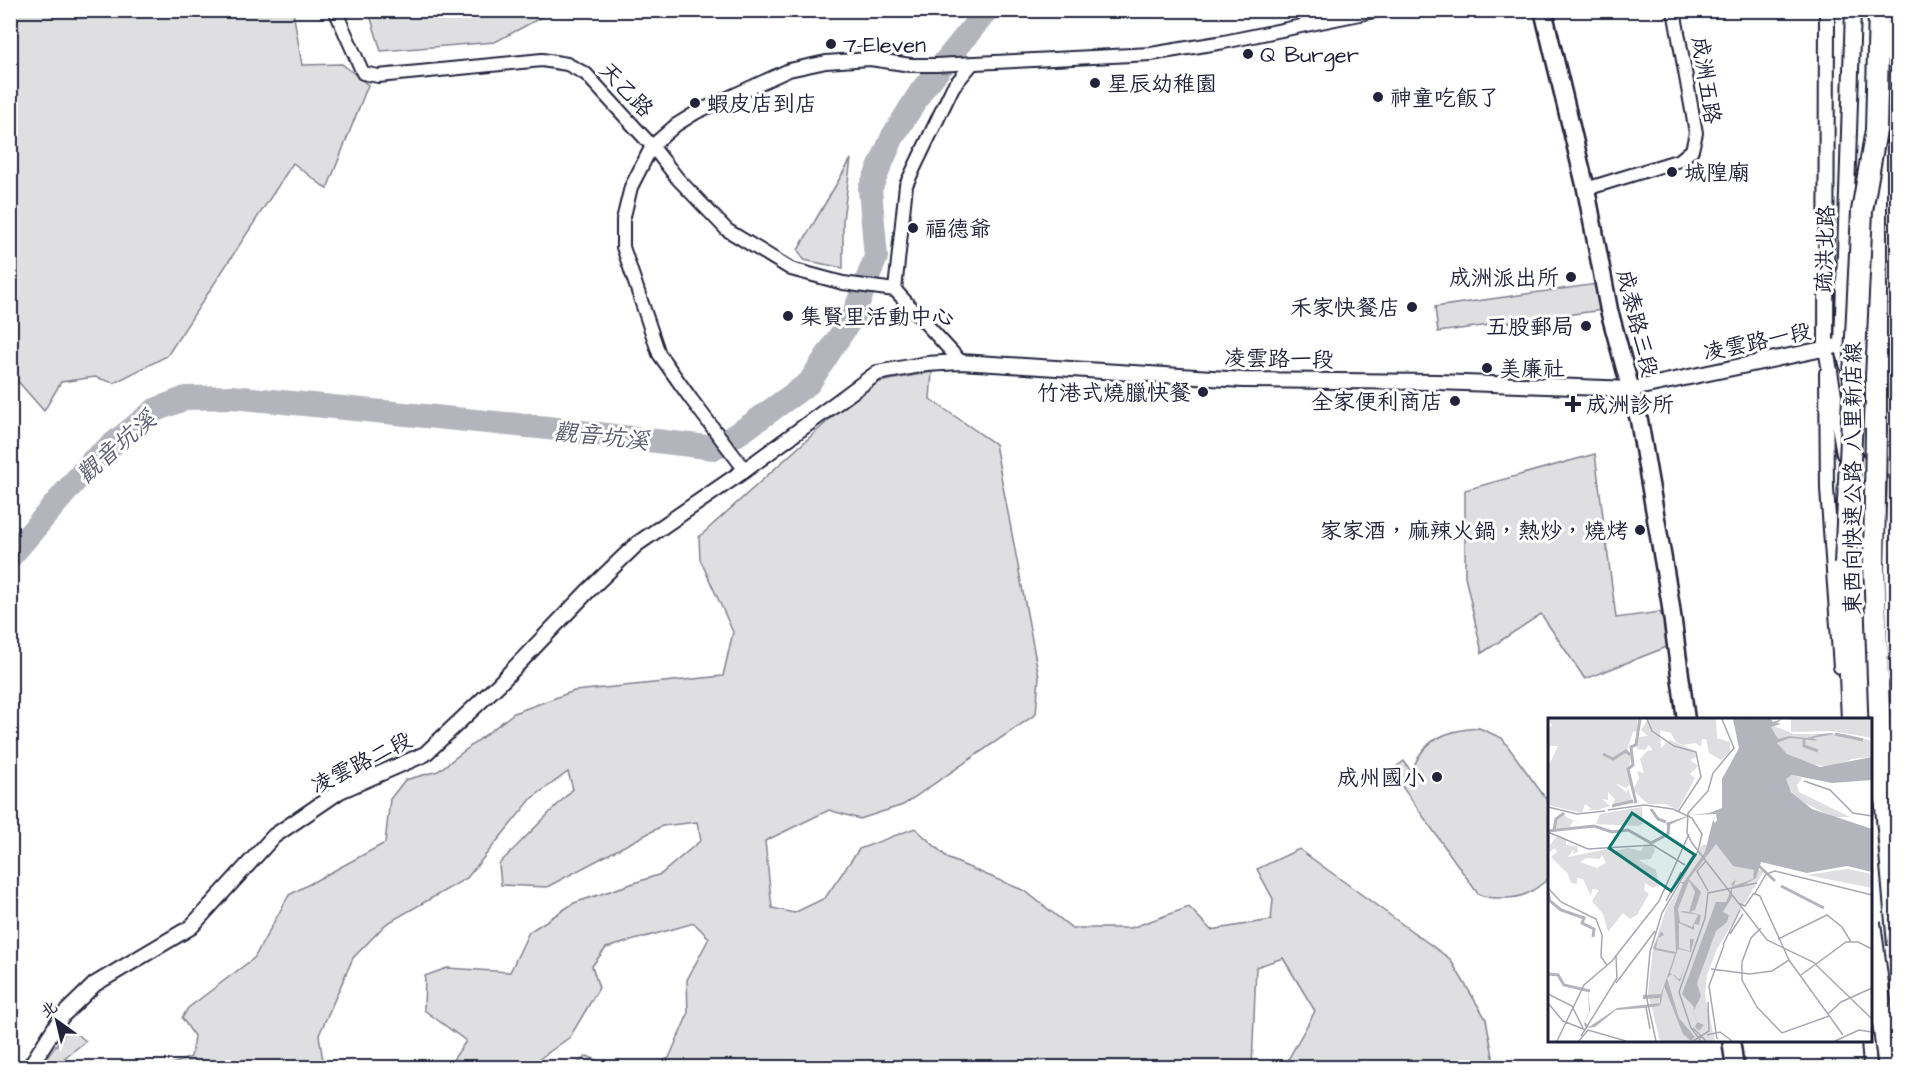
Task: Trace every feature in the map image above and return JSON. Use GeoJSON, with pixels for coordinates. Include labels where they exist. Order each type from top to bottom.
{"type":"FeatureCollection","features":[{"type":"Feature","properties":{"kind":"highway","name":"東西向快速公路 八里新店線"},"geometry":{"type":"LineString","coordinates":[[1879,10],[1876,130],[1874,575],[1880,738],[1898,945]]}},
{"type":"Feature","properties":{"kind":"highway"},"geometry":{"type":"LineString","coordinates":[[1852,718],[1845,564],[1862,211],[1876,130]]}},
{"type":"Feature","properties":{"kind":"highway","name":"東西向快速公路 八里新店線"},"geometry":{"type":"LineString","coordinates":[[1898,475],[1895,567],[1898,678]]}},
{"type":"Feature","properties":{"kind":"highway"},"geometry":{"type":"LineString","coordinates":[[1872,938],[1889,1068]]}},
{"type":"Feature","properties":{"kind":"highway"},"geometry":{"type":"LineString","coordinates":[[1880,1068],[1892,1042],[1892,1024]]}},
{"type":"Feature","properties":{"kind":"main road","name":"成泰路三段"},"geometry":{"type":"LineString","coordinates":[[1543,10],[1586,189],[1609,310],[1639,420],[1668,588],[1686,718]]}},
{"type":"Feature","properties":{"kind":"main road"},"geometry":{"type":"LineString","coordinates":[[1731,1042],[1735,1068]]}},
{"type":"Feature","properties":{"kind":"street","name":"天乙路"},"geometry":{"type":"LineString","coordinates":[[334,10],[363,73],[378,76],[542,60],[567,64],[586,74],[652,146],[678,179],[727,230],[791,269],[843,283],[895,290]]}},
{"type":"Feature","properties":{"kind":"street"},"geometry":{"type":"LineString","coordinates":[[745,470],[659,354],[623,247],[623,220],[631,187],[652,146],[676,125],[697,112],[789,70],[826,63],[870,59],[911,65],[936,65],[1151,54],[1224,42],[1379,10]]}},
{"type":"Feature","properties":{"kind":"street","name":"成洲五路"},"geometry":{"type":"LineString","coordinates":[[1586,189],[1680,160],[1692,150],[1696,133],[1674,10]]}},
{"type":"Feature","properties":{"kind":"street","name":"疏洪北路"},"geometry":{"type":"LineString","coordinates":[[1827,10],[1827,489],[1844,718]]}},
{"type":"Feature","properties":{"kind":"street","name":"疏洪北路"},"geometry":{"type":"LineString","coordinates":[[1853,10],[1842,345],[1898,554]]}},
{"type":"Feature","properties":{"kind":"street"},"geometry":{"type":"LineString","coordinates":[[961,362],[895,290],[906,185],[952,87],[973,63]]}},
{"type":"Feature","properties":{"kind":"street","name":"凌雲路一段"},"geometry":{"type":"LineString","coordinates":[[745,470],[877,373],[926,364],[961,362],[1243,380],[1437,382],[1632,389],[1842,345]]}},
{"type":"Feature","properties":{"kind":"street","name":"疏洪北路"},"geometry":{"type":"LineString","coordinates":[[1826,348],[1859,538],[1864,718]]}},
{"type":"Feature","properties":{"kind":"street","name":"凌雲路二段"},"geometry":{"type":"LineString","coordinates":[[29,1068],[62,1016],[95,984],[191,927],[273,836],[340,791],[425,754],[499,684],[588,591],[637,544],[745,470]]}},
{"type":"Feature","properties":{"kind":"street"},"geometry":{"type":"LineString","coordinates":[[1872,816],[1892,1024],[1898,1055]]}},
{"type":"Feature","properties":{"kind":"street"},"geometry":{"type":"LineString","coordinates":[[1868,1042],[1870,1068]]}},
{"type":"Feature","properties":{"kind":"shaded area"},"geometry":{"type":"Polygon","coordinates":[[[11,11],[293,11],[302,65],[342,64],[368,85],[327,189],[293,163],[167,356],[114,383],[95,377],[61,382],[44,411],[15,378],[11,378],[11,11]]]}},
{"type":"Feature","properties":{"kind":"shaded area"},"geometry":{"type":"Polygon","coordinates":[[[553,11],[495,42],[381,51],[369,12],[553,11]]]}},
{"type":"Feature","properties":{"kind":"shaded area"},"geometry":{"type":"Polygon","coordinates":[[[851,159],[843,220],[843,268],[804,260],[798,250],[851,159]]]}},
{"type":"Feature","properties":{"kind":"shaded area"},"geometry":{"type":"Polygon","coordinates":[[[1597,284],[1602,310],[1438,332],[1435,307],[1597,284]]]}},
{"type":"Feature","properties":{"kind":"shaded area"},"geometry":{"type":"Polygon","coordinates":[[[932,372],[930,399],[995,444],[1039,677],[1036,714],[903,805],[860,819],[829,810],[765,841],[772,908],[794,913],[825,898],[859,849],[915,828],[949,859],[1025,891],[1072,928],[1131,928],[1189,907],[1211,930],[1271,920],[1273,899],[1257,869],[1299,849],[1450,959],[1486,1019],[1495,1067],[1284,1067],[1315,1011],[1283,958],[1256,967],[1252,1067],[651,1067],[669,1058],[688,1014],[687,980],[709,938],[694,923],[606,948],[592,966],[599,988],[570,1037],[528,1067],[448,1067],[466,1041],[424,1010],[425,976],[447,968],[510,972],[529,932],[574,903],[661,874],[701,840],[697,822],[662,826],[547,887],[501,885],[499,864],[573,789],[568,772],[532,798],[467,878],[386,924],[353,958],[319,1035],[324,1067],[162,1068],[191,1057],[194,1036],[182,1018],[188,1008],[254,958],[289,895],[385,843],[390,799],[405,780],[438,771],[514,713],[574,691],[723,676],[733,632],[700,559],[699,537],[869,384],[932,372]]]}},
{"type":"Feature","properties":{"kind":"shaded area"},"geometry":{"type":"Polygon","coordinates":[[[1595,454],[1616,618],[1660,612],[1672,645],[1585,679],[1541,614],[1482,653],[1465,576],[1465,490],[1595,454]]]}},
{"type":"Feature","properties":{"kind":"shaded area"},"geometry":{"type":"Polygon","coordinates":[[[1479,728],[1502,738],[1548,802],[1548,879],[1522,896],[1493,898],[1478,894],[1391,771],[1404,761],[1412,773],[1416,761],[1429,744],[1446,734],[1479,728]]]}},
{"type":"Feature","properties":{"kind":"shaded area"},"geometry":{"type":"Polygon","coordinates":[[[69,1028],[86,1041],[59,1062],[59,1067],[40,1067],[69,1028]]]}},
{"type":"Feature","properties":{"kind":"shaded area"},"geometry":{"type":"Polygon","coordinates":[[[587,1056],[613,1067],[572,1067],[587,1056]]]}},
{"type":"Feature","properties":{"kind":"waterway","name":"觀音坑溪"},"geometry":{"type":"LineString","coordinates":[[10,557],[93,460],[155,410],[186,398],[232,397],[548,428],[715,448],[809,383],[853,316],[876,257],[870,189],[893,136],[922,90],[987,10]]}},
{"type":"Feature","properties":{"kind":"place","name":"7-Eleven"},"geometry":{"type":"Point","coordinates":[831,44]}},
{"type":"Feature","properties":{"kind":"place","name":"Q Burger"},"geometry":{"type":"Point","coordinates":[1248,54]}},
{"type":"Feature","properties":{"kind":"place","name":"星辰幼稚園"},"geometry":{"type":"Point","coordinates":[1095,83]}},
{"type":"Feature","properties":{"kind":"place","name":"神童吃飯了"},"geometry":{"type":"Point","coordinates":[1378,97]}},
{"type":"Feature","properties":{"kind":"place","name":"蝦皮店到店"},"geometry":{"type":"Point","coordinates":[695,103]}},
{"type":"Feature","properties":{"kind":"place","name":"城隍廟"},"geometry":{"type":"Point","coordinates":[1672,172]}},
{"type":"Feature","properties":{"kind":"place","name":"福德爺"},"geometry":{"type":"Point","coordinates":[913,228]}},
{"type":"Feature","properties":{"kind":"place","name":"成洲派出所"},"geometry":{"type":"Point","coordinates":[1571,277]}},
{"type":"Feature","properties":{"kind":"place","name":"禾家快餐店"},"geometry":{"type":"Point","coordinates":[1412,307]}},
{"type":"Feature","properties":{"kind":"place","name":"集賢里活動中心"},"geometry":{"type":"Point","coordinates":[788,316]}},
{"type":"Feature","properties":{"kind":"place","name":"五股郵局"},"geometry":{"type":"Point","coordinates":[1586,326]}},
{"type":"Feature","properties":{"kind":"place","name":"美廉社"},"geometry":{"type":"Point","coordinates":[1487,368]}},
{"type":"Feature","properties":{"kind":"place","name":"竹港式燒臘快餐"},"geometry":{"type":"Point","coordinates":[1203,392]}},
{"type":"Feature","properties":{"kind":"place","name":"全家便利商店"},"geometry":{"type":"Point","coordinates":[1455,401]}},
{"type":"Feature","properties":{"kind":"place","name":"成洲診所"},"geometry":{"type":"Point","coordinates":[1573,404]}},
{"type":"Feature","properties":{"kind":"place","name":"家家酒，麻辣火鍋，熱炒，燒烤"},"geometry":{"type":"Point","coordinates":[1640,530]}},
{"type":"Feature","properties":{"kind":"place","name":"成州國小"},"geometry":{"type":"Point","coordinates":[1437,777]}}]}
